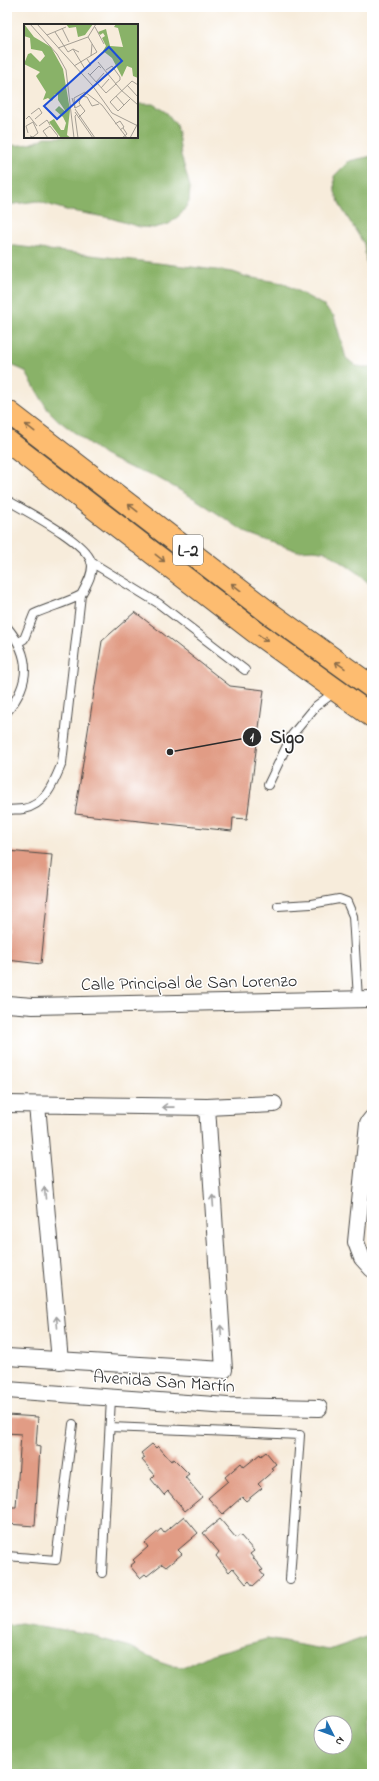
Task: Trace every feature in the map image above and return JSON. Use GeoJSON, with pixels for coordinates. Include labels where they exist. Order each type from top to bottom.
{"type":"FeatureCollection","features":[{"type":"Feature","properties":{"kind":"main road","name":"L-2"},"geometry":{"type":"LineString","coordinates":[[7,411],[268,612],[372,687]]}},
{"type":"Feature","properties":{"kind":"main road","name":"L-2"},"geometry":{"type":"LineString","coordinates":[[7,441],[254,631],[372,716]]}},
{"type":"Feature","properties":{"kind":"street","name":"Calle Principal de San Lorenzo"},"geometry":{"type":"LineString","coordinates":[[7,1004],[32,1006],[365,999]]}},
{"type":"Feature","properties":{"kind":"street"},"geometry":{"type":"LineString","coordinates":[[7,1104],[207,1107],[274,1104]]}},
{"type":"Feature","properties":{"kind":"street"},"geometry":{"type":"LineString","coordinates":[[37,1105],[60,1361]]}},
{"type":"Feature","properties":{"kind":"street"},"geometry":{"type":"LineString","coordinates":[[7,1357],[224,1370],[207,1107]]}},
{"type":"Feature","properties":{"kind":"street"},"geometry":{"type":"LineString","coordinates":[[372,1118],[368,1123],[356,1242],[362,1258],[372,1269]]}},
{"type":"Feature","properties":{"kind":"street","name":"Avenida San Martín"},"geometry":{"type":"LineString","coordinates":[[7,1390],[228,1406],[319,1408]]}},
{"type":"Feature","properties":{"kind":"lane"},"geometry":{"type":"LineString","coordinates":[[7,450],[113,522]]}},
{"type":"Feature","properties":{"kind":"lane"},"geometry":{"type":"LineString","coordinates":[[7,500],[73,541],[84,550],[91,562],[158,603],[245,670]]}},
{"type":"Feature","properties":{"kind":"lane"},"geometry":{"type":"LineString","coordinates":[[7,810],[24,809],[41,801],[53,785],[62,763],[81,595],[88,582],[91,562]]}},
{"type":"Feature","properties":{"kind":"lane"},"geometry":{"type":"LineString","coordinates":[[19,642],[24,639],[34,614],[50,606],[65,603],[81,595]]}},
{"type":"Feature","properties":{"kind":"lane"},"geometry":{"type":"LineString","coordinates":[[7,627],[19,642],[24,660],[24,678],[19,695],[7,712]]}},
{"type":"Feature","properties":{"kind":"lane"},"geometry":{"type":"LineString","coordinates":[[268,785],[292,735],[316,706],[336,691]]}},
{"type":"Feature","properties":{"kind":"lane"},"geometry":{"type":"LineString","coordinates":[[278,906],[311,904],[339,899],[347,902],[353,916],[365,999]]}},
{"type":"Feature","properties":{"kind":"lane"},"geometry":{"type":"LineString","coordinates":[[102,1573],[112,1398]]}},
{"type":"Feature","properties":{"kind":"lane"},"geometry":{"type":"LineString","coordinates":[[7,1556],[56,1560],[74,1424]]}},
{"type":"Feature","properties":{"kind":"lane"},"geometry":{"type":"LineString","coordinates":[[110,1427],[300,1435],[290,1579]]}},
{"type":"Feature","properties":{"kind":"green space"},"geometry":{"type":"Polygon","coordinates":[[[138,104],[153,104],[167,113],[177,126],[181,155],[190,187],[189,202],[181,214],[169,224],[154,228],[140,227],[110,218],[66,210],[37,201],[7,205],[7,145],[27,144],[44,138],[138,138],[138,104]]]}},
{"type":"Feature","properties":{"kind":"green space"},"geometry":{"type":"Polygon","coordinates":[[[372,156],[372,280],[366,261],[364,244],[341,207],[335,192],[334,176],[349,161],[372,156]]]}},
{"type":"Feature","properties":{"kind":"green space"},"geometry":{"type":"Polygon","coordinates":[[[7,245],[233,272],[247,277],[283,283],[323,305],[334,316],[346,358],[356,366],[372,368],[372,586],[356,572],[327,552],[314,550],[297,551],[247,533],[197,500],[158,478],[131,468],[104,455],[58,420],[48,410],[25,371],[7,363],[7,245]]]}},
{"type":"Feature","properties":{"kind":"green space"},"geometry":{"type":"Polygon","coordinates":[[[21,1623],[90,1634],[131,1647],[159,1662],[171,1666],[185,1667],[212,1654],[267,1639],[329,1650],[372,1635],[372,1774],[7,1774],[7,1625],[21,1623]]]}},
{"type":"Feature","properties":{"kind":"building"},"geometry":{"type":"Polygon","coordinates":[[[135,612],[230,686],[264,690],[247,819],[233,818],[232,831],[75,814],[102,641],[135,612]]]}},
{"type":"Feature","properties":{"kind":"building"},"geometry":{"type":"Polygon","coordinates":[[[7,851],[52,855],[41,964],[7,960],[7,851]]]}},
{"type":"Feature","properties":{"kind":"building"},"geometry":{"type":"Polygon","coordinates":[[[7,1415],[38,1417],[36,1446],[40,1447],[35,1526],[7,1524],[7,1507],[16,1507],[21,1434],[7,1433],[7,1415]]]}},
{"type":"Feature","properties":{"kind":"building"},"geometry":{"type":"Polygon","coordinates":[[[152,1444],[156,1448],[158,1446],[171,1461],[174,1459],[189,1474],[185,1477],[202,1497],[185,1511],[168,1491],[164,1495],[151,1479],[155,1475],[142,1460],[145,1458],[141,1453],[152,1444]]]}},
{"type":"Feature","properties":{"kind":"building"},"geometry":{"type":"Polygon","coordinates":[[[266,1452],[276,1464],[271,1468],[274,1470],[258,1484],[262,1488],[246,1501],[242,1497],[223,1514],[208,1498],[228,1481],[225,1477],[241,1463],[244,1467],[260,1454],[261,1456],[266,1452]]]}},
{"type":"Feature","properties":{"kind":"building"},"geometry":{"type":"Polygon","coordinates":[[[184,1516],[198,1533],[178,1550],[182,1554],[166,1567],[162,1564],[147,1576],[145,1574],[140,1578],[130,1566],[135,1562],[133,1560],[148,1547],[145,1543],[161,1529],[164,1533],[184,1516]]]}},
{"type":"Feature","properties":{"kind":"building"},"geometry":{"type":"Polygon","coordinates":[[[220,1519],[236,1538],[240,1535],[254,1551],[250,1554],[263,1570],[260,1571],[264,1576],[253,1586],[249,1581],[246,1584],[233,1568],[229,1572],[216,1556],[219,1552],[203,1533],[220,1519]]]}},
{"type":"Feature","properties":{"kind":"place","name":"Sigo"},"geometry":{"type":"Point","coordinates":[170,752]}}]}
